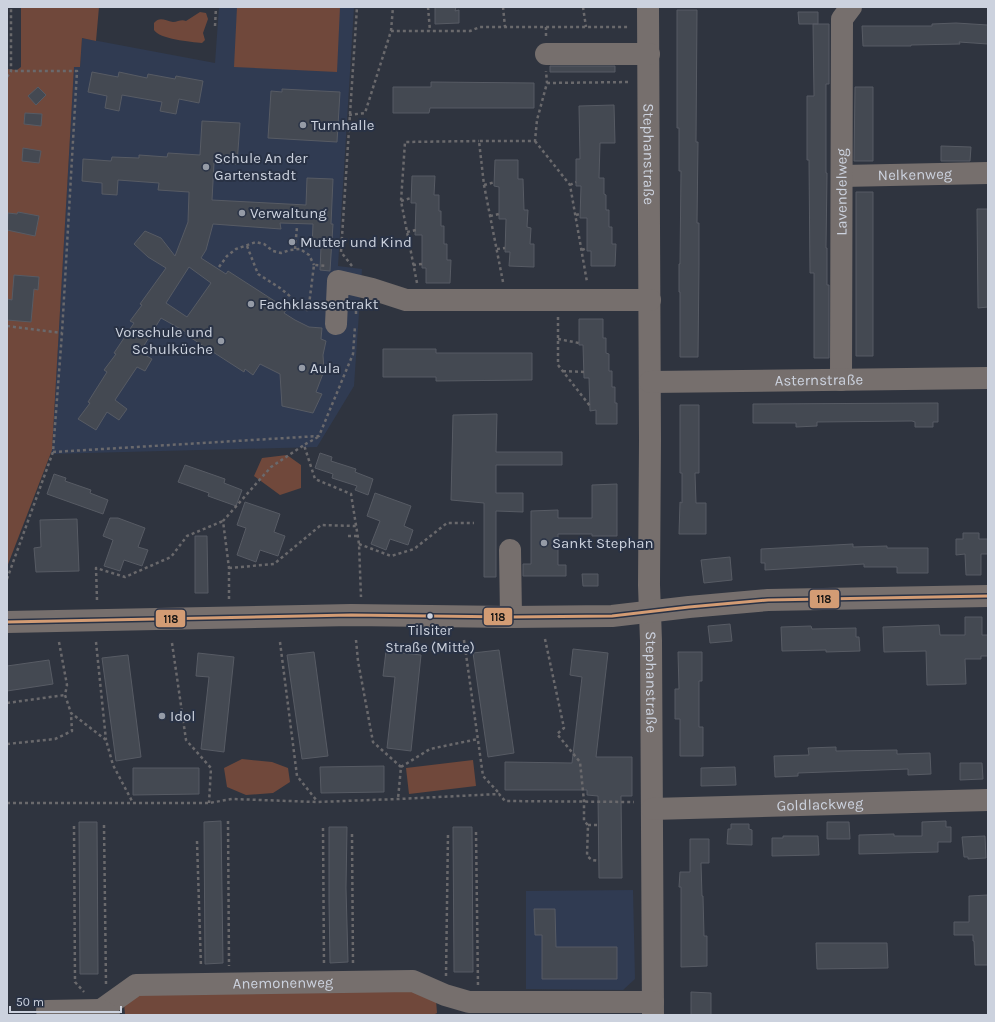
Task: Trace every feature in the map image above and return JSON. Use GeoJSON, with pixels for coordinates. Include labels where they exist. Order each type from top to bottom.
{"type":"FeatureCollection","features":[{"type":"Feature","properties":{"kind":"street","name":"Lavendelweg"},"geometry":{"type":"LineString","coordinates":[[841,380],[842,19],[851,7]]}},
{"type":"Feature","properties":{"kind":"street","name":"Stephanstraße"},"geometry":{"type":"LineString","coordinates":[[648,17],[653,1008]]}},
{"type":"Feature","properties":{"kind":"street"},"geometry":{"type":"LineString","coordinates":[[546,54],[648,54]]}},
{"type":"Feature","properties":{"kind":"street","name":"Nelkenweg"},"geometry":{"type":"LineString","coordinates":[[842,176],[988,173]]}},
{"type":"Feature","properties":{"kind":"street"},"geometry":{"type":"LineString","coordinates":[[349,323],[338,282],[372,289],[406,300],[650,300]]}},
{"type":"Feature","properties":{"kind":"street","name":"Asternstraße"},"geometry":{"type":"LineString","coordinates":[[650,382],[988,378]]}},
{"type":"Feature","properties":{"kind":"street"},"geometry":{"type":"LineString","coordinates":[[510,550],[511,617]]}},
{"type":"Feature","properties":{"kind":"street"},"geometry":{"type":"LineString","coordinates":[[7,622],[351,615],[511,617],[612,616],[768,600],[988,596]]}},
{"type":"Feature","properties":{"kind":"street","name":"Goldlackweg"},"geometry":{"type":"LineString","coordinates":[[652,809],[988,800]]}},
{"type":"Feature","properties":{"kind":"street","name":"Anemonenweg"},"geometry":{"type":"LineString","coordinates":[[106,1010],[136,985],[324,982],[413,982],[461,1004],[653,1008]]}},
{"type":"Feature","properties":{"kind":"street"},"geometry":{"type":"LineString","coordinates":[[46,1011],[106,1010]]}},
{"type":"Feature","properties":{"kind":"path"},"geometry":{"type":"LineString","coordinates":[[7,77],[11,71],[11,7]]}},
{"type":"Feature","properties":{"kind":"path"},"geometry":{"type":"LineString","coordinates":[[215,26],[216,7]]}},
{"type":"Feature","properties":{"kind":"path"},"geometry":{"type":"LineString","coordinates":[[354,268],[341,252],[357,7]]}},
{"type":"Feature","properties":{"kind":"path"},"geometry":{"type":"LineString","coordinates":[[349,115],[365,113],[391,31],[393,7]]}},
{"type":"Feature","properties":{"kind":"path"},"geometry":{"type":"LineString","coordinates":[[428,7],[430,31]]}},
{"type":"Feature","properties":{"kind":"path"},"geometry":{"type":"LineString","coordinates":[[503,7],[505,27]]}},
{"type":"Feature","properties":{"kind":"path"},"geometry":{"type":"LineString","coordinates":[[583,7],[586,27]]}},
{"type":"Feature","properties":{"kind":"path"},"geometry":{"type":"LineString","coordinates":[[391,31],[470,31],[480,27],[586,27],[648,17]]}},
{"type":"Feature","properties":{"kind":"path"},"geometry":{"type":"LineString","coordinates":[[546,26],[545,68],[547,83],[537,120],[535,141],[570,185],[590,300]]}},
{"type":"Feature","properties":{"kind":"path"},"geometry":{"type":"LineString","coordinates":[[7,579],[53,452],[62,333],[77,71],[11,71]]}},
{"type":"Feature","properties":{"kind":"path"},"geometry":{"type":"LineString","coordinates":[[547,83],[648,82]]}},
{"type":"Feature","properties":{"kind":"path"},"geometry":{"type":"LineString","coordinates":[[479,141],[484,185],[506,300]]}},
{"type":"Feature","properties":{"kind":"path"},"geometry":{"type":"LineString","coordinates":[[421,300],[401,200],[405,142],[535,141]]}},
{"type":"Feature","properties":{"kind":"path"},"geometry":{"type":"LineString","coordinates":[[484,185],[494,182]]}},
{"type":"Feature","properties":{"kind":"path"},"geometry":{"type":"LineString","coordinates":[[570,185],[576,182]]}},
{"type":"Feature","properties":{"kind":"path"},"geometry":{"type":"LineString","coordinates":[[401,200],[411,198]]}},
{"type":"Feature","properties":{"kind":"path"},"geometry":{"type":"LineString","coordinates":[[490,216],[499,214]]}},
{"type":"Feature","properties":{"kind":"path"},"geometry":{"type":"LineString","coordinates":[[576,215],[580,214]]}},
{"type":"Feature","properties":{"kind":"path"},"geometry":{"type":"LineString","coordinates":[[295,249],[297,227]]}},
{"type":"Feature","properties":{"kind":"path"},"geometry":{"type":"LineString","coordinates":[[407,232],[416,230]]}},
{"type":"Feature","properties":{"kind":"path"},"geometry":{"type":"LineString","coordinates":[[219,267],[227,256],[236,249],[256,242],[264,244],[272,251],[281,253],[300,249],[309,255],[314,265],[309,306],[307,310],[280,288],[258,274],[247,246]]}},
{"type":"Feature","properties":{"kind":"path"},"geometry":{"type":"LineString","coordinates":[[497,249],[505,248]]}},
{"type":"Feature","properties":{"kind":"path"},"geometry":{"type":"LineString","coordinates":[[582,250],[587,248]]}},
{"type":"Feature","properties":{"kind":"path"},"geometry":{"type":"LineString","coordinates":[[413,265],[422,264]]}},
{"type":"Feature","properties":{"kind":"path"},"geometry":{"type":"LineString","coordinates":[[314,265],[328,266]]}},
{"type":"Feature","properties":{"kind":"path"},"geometry":{"type":"LineString","coordinates":[[97,600],[96,568],[125,577],[171,557],[187,536],[223,521],[271,466],[319,436],[353,354],[349,323],[372,289]]}},
{"type":"Feature","properties":{"kind":"path"},"geometry":{"type":"LineString","coordinates":[[557,300],[558,365],[590,406]]}},
{"type":"Feature","properties":{"kind":"path"},"geometry":{"type":"LineString","coordinates":[[7,326],[62,333]]}},
{"type":"Feature","properties":{"kind":"path"},"geometry":{"type":"LineString","coordinates":[[558,340],[579,343]]}},
{"type":"Feature","properties":{"kind":"path"},"geometry":{"type":"LineString","coordinates":[[562,371],[584,372]]}},
{"type":"Feature","properties":{"kind":"path"},"geometry":{"type":"LineString","coordinates":[[53,452],[319,436]]}},
{"type":"Feature","properties":{"kind":"path"},"geometry":{"type":"LineString","coordinates":[[304,445],[315,479],[351,494],[359,544],[361,599]]}},
{"type":"Feature","properties":{"kind":"path"},"geometry":{"type":"LineString","coordinates":[[223,521],[229,568],[229,599]]}},
{"type":"Feature","properties":{"kind":"path"},"geometry":{"type":"LineString","coordinates":[[359,544],[391,556],[414,549],[447,523],[474,523]]}},
{"type":"Feature","properties":{"kind":"path"},"geometry":{"type":"LineString","coordinates":[[229,568],[274,564],[321,525],[356,526]]}},
{"type":"Feature","properties":{"kind":"path"},"geometry":{"type":"LineString","coordinates":[[348,536],[358,536]]}},
{"type":"Feature","properties":{"kind":"path"},"geometry":{"type":"LineString","coordinates":[[545,639],[564,728],[557,734],[580,762],[584,801],[584,821],[588,825],[587,856],[592,860],[599,861]]}},
{"type":"Feature","properties":{"kind":"path"},"geometry":{"type":"LineString","coordinates":[[356,640],[358,661],[373,742],[401,767]]}},
{"type":"Feature","properties":{"kind":"path"},"geometry":{"type":"LineString","coordinates":[[464,640],[483,776],[505,800],[635,802],[652,809]]}},
{"type":"Feature","properties":{"kind":"path"},"geometry":{"type":"LineString","coordinates":[[7,744],[55,739],[72,731],[70,713],[65,695],[67,684],[59,642]]}},
{"type":"Feature","properties":{"kind":"path"},"geometry":{"type":"LineString","coordinates":[[96,642],[106,740],[113,765],[133,803]]}},
{"type":"Feature","properties":{"kind":"path"},"geometry":{"type":"LineString","coordinates":[[172,642],[186,740],[211,768],[209,803]]}},
{"type":"Feature","properties":{"kind":"path"},"geometry":{"type":"LineString","coordinates":[[280,642],[297,776],[317,802]]}},
{"type":"Feature","properties":{"kind":"path"},"geometry":{"type":"LineString","coordinates":[[7,703],[65,695]]}},
{"type":"Feature","properties":{"kind":"path"},"geometry":{"type":"LineString","coordinates":[[70,713],[106,740]]}},
{"type":"Feature","properties":{"kind":"path"},"geometry":{"type":"LineString","coordinates":[[401,767],[430,749],[478,739]]}},
{"type":"Feature","properties":{"kind":"path"},"geometry":{"type":"LineString","coordinates":[[398,799],[401,767]]}},
{"type":"Feature","properties":{"kind":"path"},"geometry":{"type":"LineString","coordinates":[[7,803],[209,803],[232,799],[317,802],[499,794]]}},
{"type":"Feature","properties":{"kind":"path"},"geometry":{"type":"LineString","coordinates":[[228,821],[229,984]]}},
{"type":"Feature","properties":{"kind":"path"},"geometry":{"type":"LineString","coordinates":[[104,825],[106,1010]]}},
{"type":"Feature","properties":{"kind":"path"},"geometry":{"type":"LineString","coordinates":[[588,825],[599,825]]}},
{"type":"Feature","properties":{"kind":"path"},"geometry":{"type":"LineString","coordinates":[[74,826],[75,982],[106,1010]]}},
{"type":"Feature","properties":{"kind":"path"},"geometry":{"type":"LineString","coordinates":[[323,828],[324,982]]}},
{"type":"Feature","properties":{"kind":"path"},"geometry":{"type":"LineString","coordinates":[[461,1004],[476,832]]}},
{"type":"Feature","properties":{"kind":"path"},"geometry":{"type":"LineString","coordinates":[[448,833],[461,1004]]}},
{"type":"Feature","properties":{"kind":"path"},"geometry":{"type":"LineString","coordinates":[[352,834],[353,982]]}},
{"type":"Feature","properties":{"kind":"path"},"geometry":{"type":"LineString","coordinates":[[197,842],[201,984]]}},
{"type":"Feature","properties":{"kind":"shaded area"},"geometry":{"type":"Polygon","coordinates":[[[21,7],[99,7],[96,41],[82,38],[80,67],[74,67],[52,450],[7,567],[7,69],[17,70],[21,67],[21,7]]]}},
{"type":"Feature","properties":{"kind":"shaded area","name":"Schule An der Gartenstadt"},"geometry":{"type":"Polygon","coordinates":[[[219,7],[354,7],[338,266],[362,269],[354,386],[317,447],[50,454],[52,450],[74,67],[80,67],[82,38],[215,63],[219,7]]]}},
{"type":"Feature","properties":{"kind":"shaded area"},"geometry":{"type":"Polygon","coordinates":[[[237,7],[340,7],[337,72],[234,67],[237,7]]]}},
{"type":"Feature","properties":{"kind":"shaded area"},"geometry":{"type":"Polygon","coordinates":[[[200,12],[206,13],[208,19],[203,33],[205,40],[202,43],[168,38],[162,36],[154,30],[154,23],[158,20],[173,22],[183,20],[186,21],[200,12]]]}},
{"type":"Feature","properties":{"kind":"shaded area"},"geometry":{"type":"Polygon","coordinates":[[[287,455],[301,465],[301,488],[280,495],[254,476],[262,458],[287,455]]]}},
{"type":"Feature","properties":{"kind":"shaded area"},"geometry":{"type":"Polygon","coordinates":[[[242,759],[272,762],[288,768],[290,782],[273,793],[246,795],[227,787],[224,768],[242,759]]]}},
{"type":"Feature","properties":{"kind":"shaded area"},"geometry":{"type":"Polygon","coordinates":[[[473,760],[476,786],[409,794],[406,768],[473,760]]]}},
{"type":"Feature","properties":{"kind":"shaded area"},"geometry":{"type":"Polygon","coordinates":[[[633,890],[635,979],[623,990],[526,989],[526,891],[633,890]]]}},
{"type":"Feature","properties":{"kind":"shaded area"},"geometry":{"type":"Polygon","coordinates":[[[416,990],[436,1000],[437,1013],[433,1015],[126,1015],[124,1004],[143,993],[416,990]]]}},
{"type":"Feature","properties":{"kind":"building"},"geometry":{"type":"Polygon","coordinates":[[[435,7],[456,7],[455,11],[459,10],[459,23],[435,24],[435,7]]]}},
{"type":"Feature","properties":{"kind":"building"},"geometry":{"type":"Polygon","coordinates":[[[677,10],[697,10],[696,142],[698,142],[697,223],[699,223],[698,357],[680,357],[679,264],[681,171],[679,171],[679,128],[677,128],[677,10]]]}},
{"type":"Feature","properties":{"kind":"building"},"geometry":{"type":"Polygon","coordinates":[[[798,12],[818,12],[818,24],[799,24],[798,12]]]}},
{"type":"Feature","properties":{"kind":"building"},"geometry":{"type":"Polygon","coordinates":[[[956,23],[988,25],[988,44],[959,42],[960,44],[863,46],[862,26],[932,26],[932,24],[956,23]]]}},
{"type":"Feature","properties":{"kind":"building"},"geometry":{"type":"Polygon","coordinates":[[[813,24],[829,24],[829,84],[826,84],[826,248],[827,285],[829,285],[829,358],[814,358],[814,273],[810,273],[809,160],[807,160],[807,96],[814,96],[813,24]]]}},
{"type":"Feature","properties":{"kind":"building"},"geometry":{"type":"Polygon","coordinates":[[[550,66],[615,66],[615,72],[550,72],[550,66]]]}},
{"type":"Feature","properties":{"kind":"building"},"geometry":{"type":"Polygon","coordinates":[[[92,72],[118,77],[119,72],[147,78],[148,74],[175,79],[176,76],[203,81],[199,103],[179,99],[176,114],[160,111],[162,102],[122,95],[119,111],[105,108],[107,96],[88,92],[92,72]]]}},
{"type":"Feature","properties":{"kind":"building"},"geometry":{"type":"Polygon","coordinates":[[[431,82],[534,83],[534,108],[430,108],[429,113],[393,113],[393,87],[431,87],[431,82]]]}},
{"type":"Feature","properties":{"kind":"building"},"geometry":{"type":"Polygon","coordinates":[[[38,87],[46,95],[36,105],[28,96],[38,87]]]}},
{"type":"Feature","properties":{"kind":"building"},"geometry":{"type":"Polygon","coordinates":[[[855,87],[873,87],[873,161],[854,161],[855,87]]]}},
{"type":"Feature","properties":{"kind":"building","name":"Turnhalle"},"geometry":{"type":"Polygon","coordinates":[[[282,89],[340,92],[337,142],[268,138],[271,91],[282,92],[282,89]]]}},
{"type":"Feature","properties":{"kind":"building"},"geometry":{"type":"Polygon","coordinates":[[[614,105],[615,143],[600,143],[599,178],[604,178],[606,210],[609,210],[609,227],[612,227],[612,244],[616,244],[615,266],[591,266],[591,251],[587,251],[587,218],[580,218],[581,186],[576,186],[576,159],[580,159],[579,106],[614,105]]]}},
{"type":"Feature","properties":{"kind":"building"},"geometry":{"type":"Polygon","coordinates":[[[25,113],[42,114],[41,126],[24,124],[25,113]]]}},
{"type":"Feature","properties":{"kind":"building"},"geometry":{"type":"Polygon","coordinates":[[[202,121],[240,123],[237,164],[214,163],[212,200],[306,205],[307,178],[333,179],[331,224],[333,224],[330,271],[320,270],[321,247],[312,246],[313,224],[280,223],[281,229],[213,224],[206,250],[201,258],[226,274],[228,271],[287,309],[284,313],[295,320],[309,327],[322,328],[321,339],[326,341],[323,355],[324,371],[316,392],[322,394],[313,413],[282,406],[280,374],[260,364],[253,375],[245,369],[244,372],[185,334],[186,332],[161,318],[140,352],[152,359],[145,371],[137,367],[115,400],[127,409],[119,420],[107,412],[96,430],[78,419],[90,403],[88,402],[107,372],[104,370],[116,354],[114,353],[134,323],[130,321],[142,305],[140,304],[166,268],[148,257],[134,244],[145,231],[161,238],[175,256],[188,222],[189,192],[158,190],[159,183],[118,180],[117,195],[102,194],[102,183],[82,181],[83,159],[111,161],[112,157],[139,158],[139,155],[167,157],[168,153],[200,155],[202,121]],[[189,267],[166,303],[187,317],[211,283],[189,267]]]}},
{"type":"Feature","properties":{"kind":"building"},"geometry":{"type":"Polygon","coordinates":[[[941,146],[971,147],[970,161],[941,161],[941,146]]]}},
{"type":"Feature","properties":{"kind":"building"},"geometry":{"type":"Polygon","coordinates":[[[23,148],[41,151],[39,163],[22,161],[23,148]]]}},
{"type":"Feature","properties":{"kind":"building"},"geometry":{"type":"Polygon","coordinates":[[[495,160],[518,160],[518,179],[523,179],[524,210],[528,210],[527,227],[531,228],[530,244],[534,244],[534,267],[509,266],[510,252],[505,252],[506,219],[499,219],[499,187],[494,186],[495,160]]]}},
{"type":"Feature","properties":{"kind":"building"},"geometry":{"type":"Polygon","coordinates":[[[412,176],[435,176],[434,195],[439,195],[441,226],[444,226],[444,244],[447,244],[447,260],[451,260],[450,283],[426,283],[426,268],[422,268],[422,235],[415,235],[416,203],[411,203],[412,176]]]}},
{"type":"Feature","properties":{"kind":"building"},"geometry":{"type":"Polygon","coordinates":[[[856,192],[873,192],[873,356],[856,356],[856,192]]]}},
{"type":"Feature","properties":{"kind":"building"},"geometry":{"type":"Polygon","coordinates":[[[977,209],[988,209],[988,307],[978,308],[977,209]]]}},
{"type":"Feature","properties":{"kind":"building"},"geometry":{"type":"Polygon","coordinates":[[[18,212],[39,216],[35,236],[7,230],[8,213],[17,214],[18,212]]]}},
{"type":"Feature","properties":{"kind":"building"},"geometry":{"type":"Polygon","coordinates":[[[14,275],[39,277],[38,290],[34,289],[31,322],[7,320],[7,299],[12,300],[14,275]]]}},
{"type":"Feature","properties":{"kind":"building"},"geometry":{"type":"Polygon","coordinates":[[[579,319],[603,319],[603,338],[606,338],[606,353],[609,354],[609,371],[612,371],[612,387],[615,387],[617,424],[596,424],[596,410],[590,411],[589,378],[584,378],[583,345],[579,345],[579,319]]]}},
{"type":"Feature","properties":{"kind":"building"},"geometry":{"type":"Polygon","coordinates":[[[383,349],[436,349],[436,353],[532,353],[532,380],[436,381],[436,377],[383,377],[383,349]]]}},
{"type":"Feature","properties":{"kind":"building"},"geometry":{"type":"Polygon","coordinates":[[[938,403],[938,422],[933,422],[933,427],[915,427],[915,422],[912,421],[817,422],[817,426],[796,427],[796,423],[753,423],[753,404],[938,403]]]}},
{"type":"Feature","properties":{"kind":"building"},"geometry":{"type":"Polygon","coordinates":[[[680,405],[699,405],[699,473],[695,473],[696,503],[706,503],[706,534],[679,534],[680,502],[682,503],[682,473],[680,473],[680,405]]]}},
{"type":"Feature","properties":{"kind":"building"},"geometry":{"type":"Polygon","coordinates":[[[497,414],[496,452],[562,452],[562,465],[496,465],[496,493],[523,493],[523,512],[496,511],[496,577],[484,577],[484,503],[451,500],[453,415],[497,414]]]}},
{"type":"Feature","properties":{"kind":"building"},"geometry":{"type":"Polygon","coordinates":[[[320,453],[332,457],[331,461],[356,469],[355,472],[373,479],[368,495],[355,490],[357,486],[332,478],[333,474],[315,468],[320,453]]]}},
{"type":"Feature","properties":{"kind":"building"},"geometry":{"type":"Polygon","coordinates":[[[185,465],[225,479],[224,483],[242,490],[236,506],[208,496],[209,493],[178,482],[185,465]]]}},
{"type":"Feature","properties":{"kind":"building"},"geometry":{"type":"Polygon","coordinates":[[[54,474],[66,478],[65,481],[91,490],[90,493],[108,500],[103,514],[47,494],[54,474]]]}},
{"type":"Feature","properties":{"kind":"building"},"geometry":{"type":"Polygon","coordinates":[[[617,484],[617,536],[558,534],[558,565],[566,565],[566,576],[523,576],[523,564],[531,564],[531,511],[558,510],[558,518],[592,518],[592,485],[617,484]]]}},
{"type":"Feature","properties":{"kind":"building"},"geometry":{"type":"Polygon","coordinates":[[[375,493],[411,506],[404,526],[413,530],[408,545],[390,539],[386,550],[371,544],[380,521],[367,516],[375,493]]]}},
{"type":"Feature","properties":{"kind":"building"},"geometry":{"type":"Polygon","coordinates":[[[245,502],[280,514],[274,532],[285,536],[278,556],[260,550],[256,562],[237,555],[246,528],[237,525],[245,502]]]}},
{"type":"Feature","properties":{"kind":"building"},"geometry":{"type":"Polygon","coordinates":[[[110,518],[118,518],[145,528],[138,547],[148,550],[142,566],[124,560],[120,571],[104,566],[113,540],[103,536],[110,518]]]}},
{"type":"Feature","properties":{"kind":"building"},"geometry":{"type":"Polygon","coordinates":[[[77,519],[79,571],[36,572],[34,548],[41,547],[40,520],[77,519]]]}},
{"type":"Feature","properties":{"kind":"building"},"geometry":{"type":"Polygon","coordinates":[[[963,533],[979,533],[979,539],[988,539],[988,554],[981,554],[981,575],[966,575],[965,554],[956,555],[956,539],[963,539],[963,533]]]}},
{"type":"Feature","properties":{"kind":"building"},"geometry":{"type":"Polygon","coordinates":[[[195,536],[207,536],[208,593],[195,593],[195,536]]]}},
{"type":"Feature","properties":{"kind":"building"},"geometry":{"type":"Polygon","coordinates":[[[853,544],[853,547],[887,546],[887,548],[928,548],[928,573],[897,573],[897,567],[864,567],[864,564],[765,570],[765,563],[761,563],[761,549],[853,544]]]}},
{"type":"Feature","properties":{"kind":"building"},"geometry":{"type":"Polygon","coordinates":[[[730,557],[732,580],[704,583],[701,560],[730,557]]]}},
{"type":"Feature","properties":{"kind":"building"},"geometry":{"type":"Polygon","coordinates":[[[582,574],[598,574],[598,586],[583,586],[582,574]]]}},
{"type":"Feature","properties":{"kind":"building"},"geometry":{"type":"Polygon","coordinates":[[[965,617],[982,617],[982,635],[988,635],[988,656],[981,656],[981,659],[965,659],[966,684],[927,685],[926,651],[884,652],[883,627],[939,625],[940,635],[965,635],[965,617]]]}},
{"type":"Feature","properties":{"kind":"building"},"geometry":{"type":"Polygon","coordinates":[[[730,624],[732,641],[710,643],[708,626],[730,624]]]}},
{"type":"Feature","properties":{"kind":"building"},"geometry":{"type":"Polygon","coordinates":[[[811,626],[812,629],[856,628],[856,637],[859,637],[860,651],[782,651],[781,627],[811,626]]]}},
{"type":"Feature","properties":{"kind":"building"},"geometry":{"type":"Polygon","coordinates":[[[573,649],[608,653],[596,757],[632,757],[632,796],[621,796],[622,878],[599,878],[598,796],[587,795],[587,790],[505,790],[505,762],[572,763],[582,677],[570,675],[573,649]]]}},
{"type":"Feature","properties":{"kind":"building"},"geometry":{"type":"Polygon","coordinates":[[[499,650],[514,753],[488,757],[473,653],[499,650]]]}},
{"type":"Feature","properties":{"kind":"building"},"geometry":{"type":"Polygon","coordinates":[[[386,651],[421,655],[411,751],[387,748],[395,677],[383,676],[386,651]]]}},
{"type":"Feature","properties":{"kind":"building"},"geometry":{"type":"Polygon","coordinates":[[[314,652],[328,756],[302,759],[287,655],[314,652]]]}},
{"type":"Feature","properties":{"kind":"building"},"geometry":{"type":"Polygon","coordinates":[[[678,652],[702,652],[702,681],[699,681],[699,727],[703,727],[703,756],[680,756],[680,719],[675,719],[675,689],[679,689],[678,652]]]}},
{"type":"Feature","properties":{"kind":"building"},"geometry":{"type":"Polygon","coordinates":[[[198,653],[234,657],[224,752],[201,749],[209,677],[196,676],[198,653]]]}},
{"type":"Feature","properties":{"kind":"building"},"geometry":{"type":"Polygon","coordinates":[[[128,655],[141,757],[116,761],[102,658],[128,655]]]}},
{"type":"Feature","properties":{"kind":"building"},"geometry":{"type":"Polygon","coordinates":[[[49,660],[53,684],[7,691],[7,666],[49,660]]]}},
{"type":"Feature","properties":{"kind":"building"},"geometry":{"type":"Polygon","coordinates":[[[836,747],[836,751],[897,750],[897,754],[930,753],[931,774],[908,775],[908,769],[798,773],[798,776],[775,777],[774,756],[809,755],[808,748],[836,747]]]}},
{"type":"Feature","properties":{"kind":"building"},"geometry":{"type":"Polygon","coordinates":[[[960,763],[982,763],[983,779],[960,780],[960,763]]]}},
{"type":"Feature","properties":{"kind":"building"},"geometry":{"type":"Polygon","coordinates":[[[384,766],[384,792],[321,793],[320,767],[384,766]]]}},
{"type":"Feature","properties":{"kind":"building"},"geometry":{"type":"Polygon","coordinates":[[[735,767],[736,785],[701,786],[701,768],[735,767]]]}},
{"type":"Feature","properties":{"kind":"building"},"geometry":{"type":"Polygon","coordinates":[[[133,768],[199,768],[199,794],[133,795],[133,768]]]}},
{"type":"Feature","properties":{"kind":"building"},"geometry":{"type":"Polygon","coordinates":[[[221,821],[223,963],[205,964],[204,822],[221,821]]]}},
{"type":"Feature","properties":{"kind":"building"},"geometry":{"type":"Polygon","coordinates":[[[946,821],[946,827],[951,827],[951,842],[938,842],[938,852],[859,854],[859,835],[894,834],[894,836],[922,836],[922,822],[946,821]]]}},
{"type":"Feature","properties":{"kind":"building"},"geometry":{"type":"Polygon","coordinates":[[[79,822],[97,822],[98,974],[80,974],[79,822]]]}},
{"type":"Feature","properties":{"kind":"building"},"geometry":{"type":"Polygon","coordinates":[[[827,822],[849,822],[850,839],[827,839],[827,822]]]}},
{"type":"Feature","properties":{"kind":"building"},"geometry":{"type":"Polygon","coordinates":[[[731,824],[749,824],[749,829],[752,830],[752,845],[727,844],[728,829],[731,829],[731,824]]]}},
{"type":"Feature","properties":{"kind":"building"},"geometry":{"type":"Polygon","coordinates":[[[329,827],[347,827],[346,888],[348,962],[330,963],[329,827]]]}},
{"type":"Feature","properties":{"kind":"building"},"geometry":{"type":"Polygon","coordinates":[[[453,827],[472,827],[473,972],[454,972],[453,827]]]}},
{"type":"Feature","properties":{"kind":"building"},"geometry":{"type":"Polygon","coordinates":[[[783,836],[818,836],[819,855],[772,856],[772,838],[783,838],[783,836]]]}},
{"type":"Feature","properties":{"kind":"building"},"geometry":{"type":"Polygon","coordinates":[[[985,836],[986,858],[968,859],[968,857],[964,857],[962,837],[985,836]]]}},
{"type":"Feature","properties":{"kind":"building"},"geometry":{"type":"Polygon","coordinates":[[[690,839],[709,839],[709,863],[701,863],[704,936],[707,936],[707,966],[681,967],[680,872],[690,872],[690,839]]]}},
{"type":"Feature","properties":{"kind":"building"},"geometry":{"type":"Polygon","coordinates":[[[988,895],[988,965],[975,965],[973,935],[954,935],[954,922],[969,922],[969,896],[988,895]]]}},
{"type":"Feature","properties":{"kind":"building"},"geometry":{"type":"Polygon","coordinates":[[[534,909],[555,909],[556,947],[617,947],[617,979],[542,979],[542,935],[535,935],[534,909]]]}},
{"type":"Feature","properties":{"kind":"building"},"geometry":{"type":"Polygon","coordinates":[[[816,943],[887,943],[888,968],[817,969],[816,943]]]}},
{"type":"Feature","properties":{"kind":"building"},"geometry":{"type":"Polygon","coordinates":[[[691,992],[711,993],[711,1015],[691,1015],[691,992]]]}},
{"type":"Feature","properties":{"kind":"transit line","name":"118"},"geometry":{"type":"LineString","coordinates":[[7,622],[351,615],[511,617],[612,616],[768,600],[988,596]]}},
{"type":"Feature","properties":{"kind":"place","name":"Turnhalle"},"geometry":{"type":"Point","coordinates":[303,125]}},
{"type":"Feature","properties":{"kind":"place","name":"Schule An der Gartenstadt"},"geometry":{"type":"Point","coordinates":[206,167]}},
{"type":"Feature","properties":{"kind":"place","name":"Verwaltung"},"geometry":{"type":"Point","coordinates":[242,213]}},
{"type":"Feature","properties":{"kind":"place","name":"Mutter und Kind"},"geometry":{"type":"Point","coordinates":[292,242]}},
{"type":"Feature","properties":{"kind":"place","name":"Fachklassentrakt"},"geometry":{"type":"Point","coordinates":[251,304]}},
{"type":"Feature","properties":{"kind":"place","name":"Vorschule und Schulküche"},"geometry":{"type":"Point","coordinates":[221,341]}},
{"type":"Feature","properties":{"kind":"place","name":"Aula"},"geometry":{"type":"Point","coordinates":[302,368]}},
{"type":"Feature","properties":{"kind":"place","name":"Sankt Stephan"},"geometry":{"type":"Point","coordinates":[544,543]}},
{"type":"Feature","properties":{"kind":"place","name":"Tilsiter Straße (Mitte)"},"geometry":{"type":"Point","coordinates":[430,616]}},
{"type":"Feature","properties":{"kind":"place","name":"Idol"},"geometry":{"type":"Point","coordinates":[162,716]}}]}
